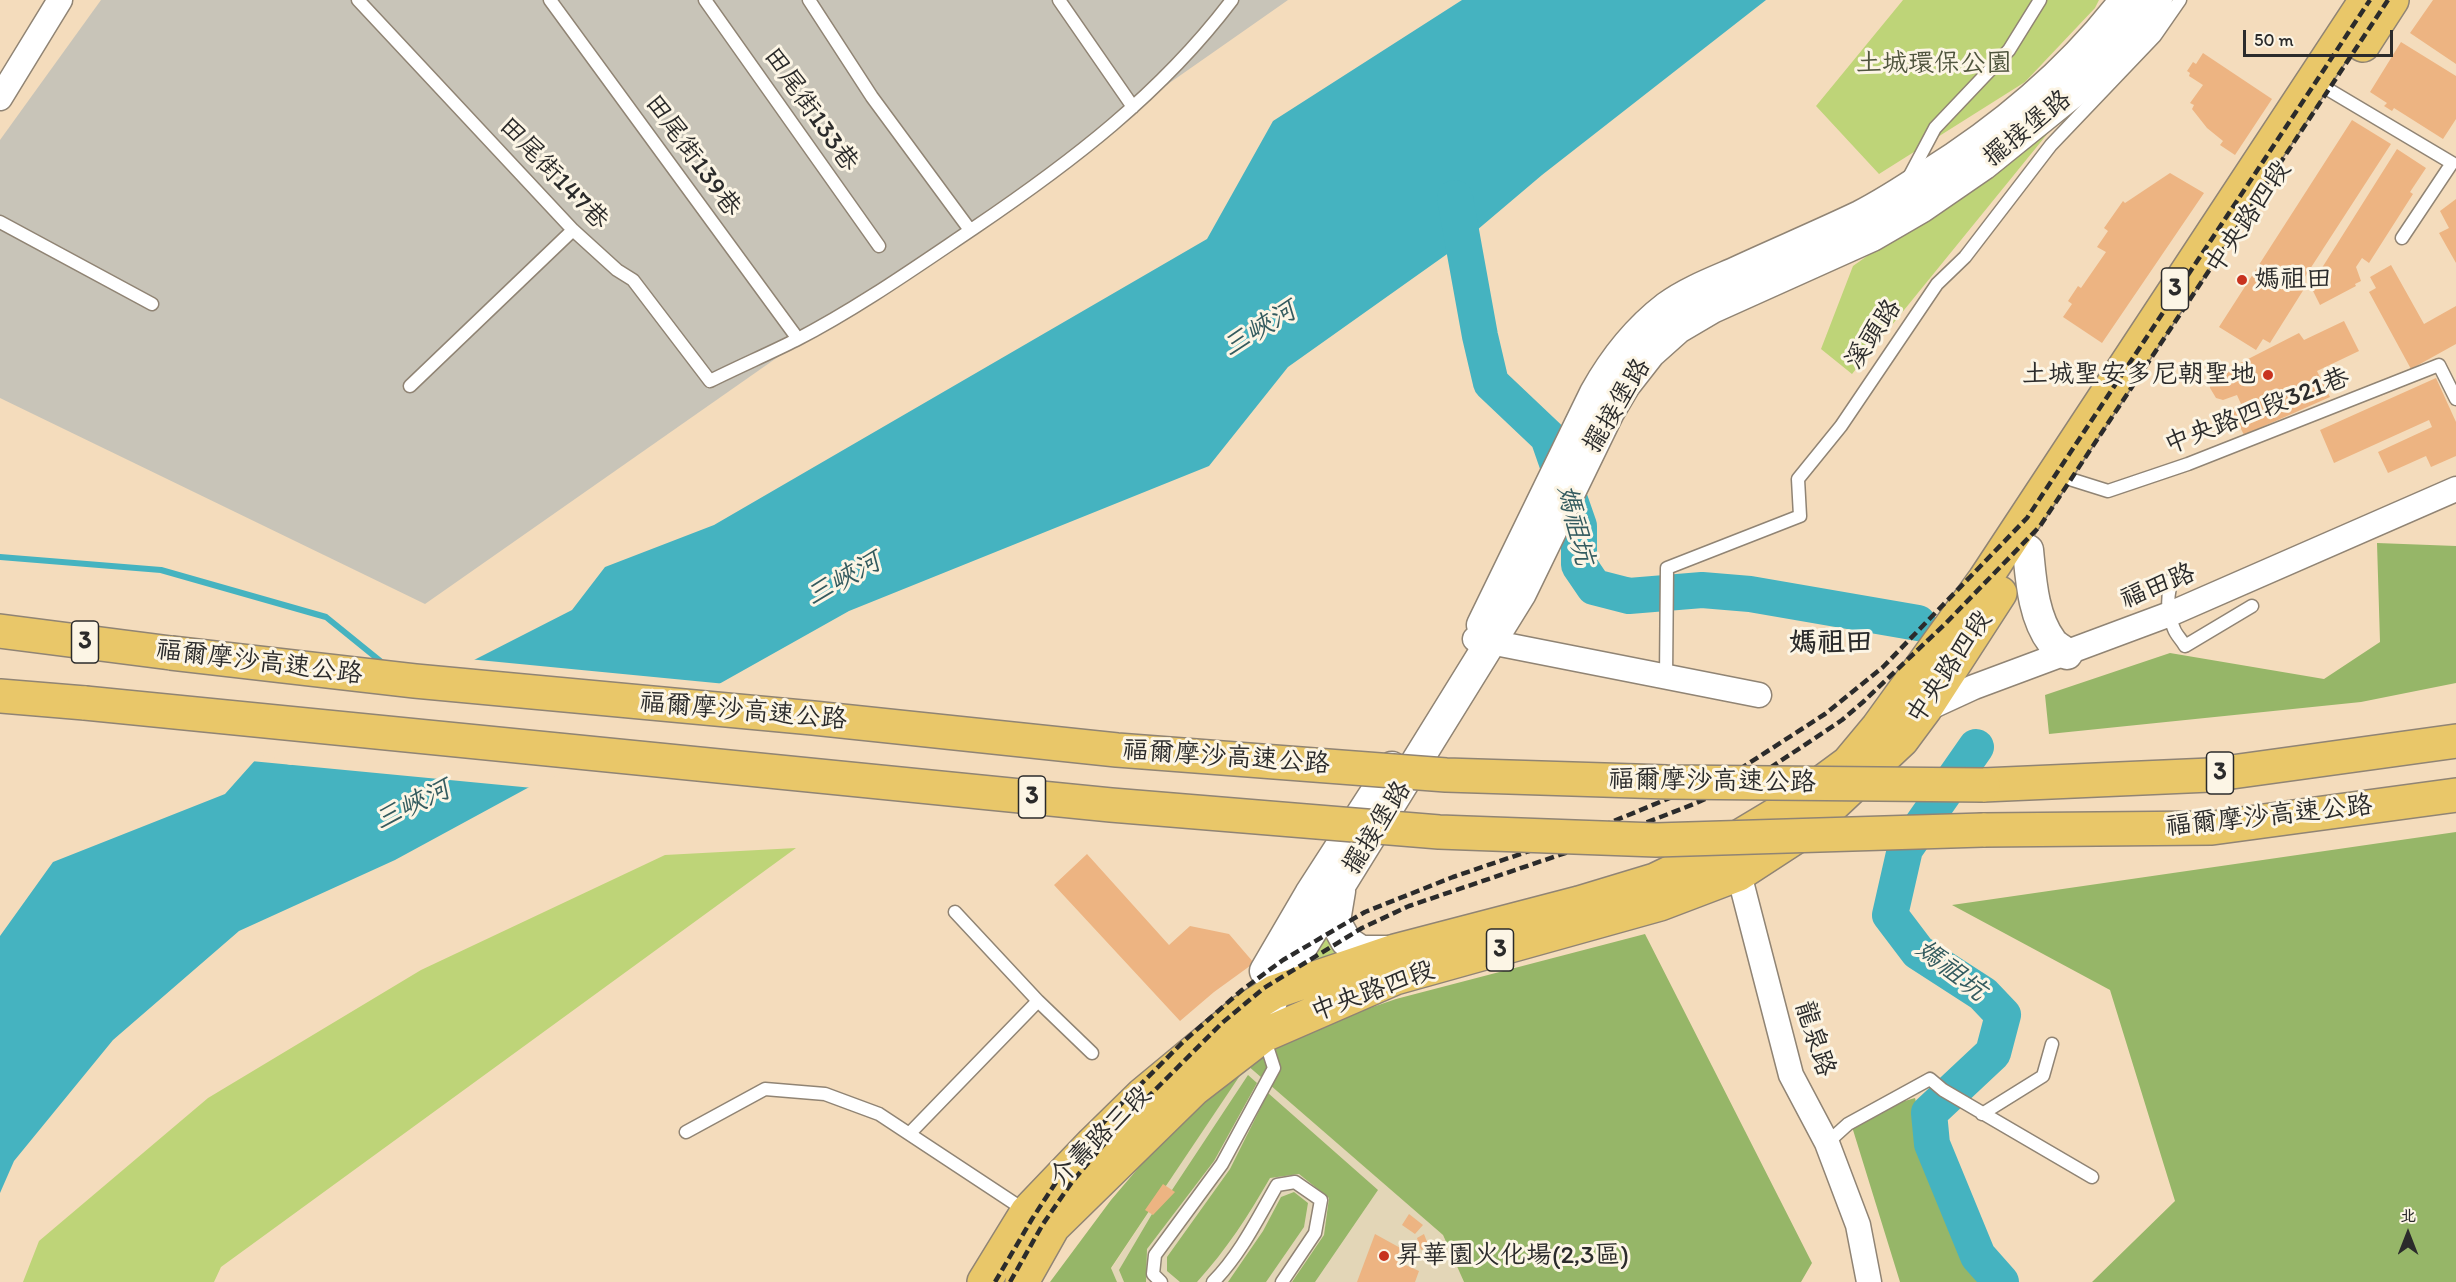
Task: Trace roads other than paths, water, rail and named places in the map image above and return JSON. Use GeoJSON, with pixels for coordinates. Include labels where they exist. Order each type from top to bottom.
{"type":"FeatureCollection","features":[{"type":"Feature","properties":{"kind":"main road","name":"中央路四段"},"geometry":{"type":"LineString","coordinates":[[2322,86],[2366,0]]}},
{"type":"Feature","properties":{"kind":"main road","name":"中央路四段"},"geometry":{"type":"LineString","coordinates":[[1252,1024],[1274,992],[1395,951],[1728,862],[1805,831],[1902,740],[1911,704],[1971,608],[1984,579],[2063,478],[2322,86],[2392,0]]}},
{"type":"Feature","properties":{"kind":"main road","name":"中央路四段"},"geometry":{"type":"LineString","coordinates":[[1971,608],[2028,550],[2063,478]]}},
{"type":"Feature","properties":{"kind":"main road","name":"福爾摩沙高速公路"},"geometry":{"type":"LineString","coordinates":[[0,631],[427,682],[813,718],[1117,750],[1434,774],[1667,782],[1983,785],[2210,775],[2456,741]]}},
{"type":"Feature","properties":{"kind":"main road","name":"福爾摩沙高速公路"},"geometry":{"type":"LineString","coordinates":[[0,696],[1111,805],[1439,832],[1656,840],[1983,830],[2212,828],[2456,795]]}},
{"type":"Feature","properties":{"kind":"main road","name":"中央路四段"},"geometry":{"type":"LineString","coordinates":[[1252,1024],[1395,978],[1453,964],[1660,904],[1728,862],[1787,808],[1848,763],[1878,727],[1911,704]]}},
{"type":"Feature","properties":{"kind":"main road","name":"介壽路三段"},"geometry":{"type":"LineString","coordinates":[[984,1282],[1027,1212],[1142,1095],[1252,1024]]}},
{"type":"Feature","properties":{"kind":"main road","name":"介壽路三段"},"geometry":{"type":"LineString","coordinates":[[1022,1282],[1053,1227],[1194,1089],[1252,1024]]}},
{"type":"Feature","properties":{"kind":"street"},"geometry":{"type":"LineString","coordinates":[[0,98],[60,0]]}},
{"type":"Feature","properties":{"kind":"street","name":"擺接堡路"},"geometry":{"type":"LineString","coordinates":[[1274,992],[1340,890],[1511,590],[1602,402],[1609,369],[1634,336],[1669,306],[1710,284],[1861,215],[1963,153],[2012,117],[2062,74],[2103,30],[2126,0]]}},
{"type":"Feature","properties":{"kind":"street","name":"擺接堡路"},"geometry":{"type":"LineString","coordinates":[[1602,402],[1625,385],[1650,353],[1678,328],[1712,308],[1872,236],[1922,207],[1983,165],[2077,89],[2127,42],[2157,0]]}},
{"type":"Feature","properties":{"kind":"street","name":"福田路"},"geometry":{"type":"LineString","coordinates":[[1911,704],[1974,687],[2067,654],[2172,622],[2456,489]]}},
{"type":"Feature","properties":{"kind":"street"},"geometry":{"type":"LineString","coordinates":[[2028,550],[2038,614],[2052,643],[2067,654]]}},
{"type":"Feature","properties":{"kind":"street"},"geometry":{"type":"LineString","coordinates":[[1908,658],[1971,608]]}},
{"type":"Feature","properties":{"kind":"street"},"geometry":{"type":"LineString","coordinates":[[1483,640],[1759,695]]}},
{"type":"Feature","properties":{"kind":"street","name":"擺接堡路"},"geometry":{"type":"LineString","coordinates":[[1252,1024],[1310,894],[1483,640]]}},
{"type":"Feature","properties":{"kind":"street","name":"龍泉路"},"geometry":{"type":"LineString","coordinates":[[1728,862],[1791,1075],[1827,1143],[1857,1225],[1869,1282]]}},
{"type":"Feature","properties":{"kind":"street"},"geometry":{"type":"LineString","coordinates":[[1340,890],[1335,921],[1346,941],[1361,951],[1395,951]]}},
{"type":"Feature","properties":{"kind":"lane","name":"田尾街147巷"},"geometry":{"type":"LineString","coordinates":[[358,0],[573,230],[616,270],[633,280],[710,381],[798,339]]}},
{"type":"Feature","properties":{"kind":"lane","name":"田尾街139巷"},"geometry":{"type":"LineString","coordinates":[[550,0],[798,339]]}},
{"type":"Feature","properties":{"kind":"lane","name":"田尾街133巷"},"geometry":{"type":"LineString","coordinates":[[705,0],[879,246]]}},
{"type":"Feature","properties":{"kind":"lane"},"geometry":{"type":"LineString","coordinates":[[809,0],[872,97],[970,230]]}},
{"type":"Feature","properties":{"kind":"lane"},"geometry":{"type":"LineString","coordinates":[[1059,0],[1133,107]]}},
{"type":"Feature","properties":{"kind":"lane"},"geometry":{"type":"LineString","coordinates":[[798,339],[904,275],[1024,194],[1115,125],[1209,30],[1232,0]]}},
{"type":"Feature","properties":{"kind":"lane"},"geometry":{"type":"LineString","coordinates":[[1901,192],[1935,128],[2008,50],[2040,0]]}},
{"type":"Feature","properties":{"kind":"lane","name":"溪頭路"},"geometry":{"type":"LineString","coordinates":[[1666,675],[1667,568],[1800,516],[1798,479],[1840,426],[1937,284],[1965,257],[2051,145],[2155,36],[2180,0]]}},
{"type":"Feature","properties":{"kind":"lane"},"geometry":{"type":"LineString","coordinates":[[2322,86],[2452,163],[2402,238]]}},
{"type":"Feature","properties":{"kind":"lane"},"geometry":{"type":"LineString","coordinates":[[0,222],[152,304]]}},
{"type":"Feature","properties":{"kind":"lane"},"geometry":{"type":"LineString","coordinates":[[410,386],[573,230]]}},
{"type":"Feature","properties":{"kind":"lane","name":"中央路四段321巷"},"geometry":{"type":"LineString","coordinates":[[2063,478],[2108,491],[2188,464],[2439,365],[2456,399]]}},
{"type":"Feature","properties":{"kind":"lane"},"geometry":{"type":"LineString","coordinates":[[2174,575],[2167,591],[2172,622],[2185,646],[2252,606]]}},
{"type":"Feature","properties":{"kind":"lane"},"geometry":{"type":"LineString","coordinates":[[955,912],[1038,1001],[1092,1053]]}},
{"type":"Feature","properties":{"kind":"lane"},"geometry":{"type":"LineString","coordinates":[[910,1133],[1038,1001]]}},
{"type":"Feature","properties":{"kind":"lane"},"geometry":{"type":"LineString","coordinates":[[1161,1282],[1153,1274],[1155,1255],[1222,1164],[1274,1068],[1252,1024]]}},
{"type":"Feature","properties":{"kind":"lane"},"geometry":{"type":"LineString","coordinates":[[1982,1114],[2043,1076],[2052,1044]]}},
{"type":"Feature","properties":{"kind":"lane"},"geometry":{"type":"LineString","coordinates":[[1827,1143],[1848,1124],[1930,1079],[1943,1090],[1982,1114],[2092,1177]]}},
{"type":"Feature","properties":{"kind":"lane"},"geometry":{"type":"LineString","coordinates":[[686,1132],[765,1089],[825,1094],[879,1114],[1027,1212]]}},
{"type":"Feature","properties":{"kind":"lane"},"geometry":{"type":"LineString","coordinates":[[1213,1282],[1252,1229],[1277,1185],[1295,1182],[1321,1200],[1315,1233],[1282,1282]]}},
{"type":"Feature","properties":{"kind":"water","name":"三峽河"},"geometry":{"type":"Polygon","coordinates":[[[1462,0],[1766,0],[1542,175],[1457,247],[1288,367],[1209,466],[849,611],[395,860],[239,931],[113,1040],[14,1161],[0,1193],[0,936],[53,862],[225,794],[258,757],[291,765],[427,684],[572,610],[605,567],[714,525],[1207,239],[1273,121],[1462,0]]]}},
{"type":"Feature","properties":{"kind":"waterway","name":"媽祖坑"},"geometry":{"type":"LineString","coordinates":[[1455,198],[1480,336],[1491,383],[1548,437],[1579,526],[1579,565],[1594,587],[1629,596],[1702,590],[1750,594],[1918,623]]}},
{"type":"Feature","properties":{"kind":"waterway"},"geometry":{"type":"LineString","coordinates":[[0,557],[161,570],[326,617],[384,664]]}},
{"type":"Feature","properties":{"kind":"waterway","name":"媽祖坑"},"geometry":{"type":"LineString","coordinates":[[1976,747],[1905,849],[1890,915],[1918,952],[1983,994],[2003,1015],[1993,1053],[1929,1113],[1932,1144],[1978,1256],[2001,1282]]}},
{"type":"Feature","properties":{"kind":"railway"},"geometry":{"type":"LineString","coordinates":[[995,1282],[1068,1164],[1110,1115],[1184,1041],[1242,990],[1283,960],[1365,912],[1453,877],[1597,828],[1740,769],[1825,714],[1883,667],[2027,518],[2370,0]]}},
{"type":"Feature","properties":{"kind":"railway"},"geometry":{"type":"LineString","coordinates":[[1010,1282],[1043,1224],[1072,1182],[1121,1124],[1222,1023],[1264,988],[1362,928],[1409,906],[1586,846],[1694,804],[1764,772],[1842,720],[1863,702],[1946,623],[2040,526],[2388,0]]}},
{"type":"Feature","properties":{"kind":"place","name":"媽祖田"},"geometry":{"type":"Point","coordinates":[2242,280]}},
{"type":"Feature","properties":{"kind":"place","name":"土城聖安多尼朝聖地"},"geometry":{"type":"Point","coordinates":[2268,375]}},
{"type":"Feature","properties":{"kind":"place","name":"昇華園火化場(2,3區)"},"geometry":{"type":"Point","coordinates":[1384,1256]}},
{"type":"Feature","properties":{"kind":"district","name":"媽祖田"},"geometry":{"type":"Point","coordinates":[1831,644]}},
{"type":"Feature","properties":{"kind":"park label","name":"土城環保公園"},"geometry":{"type":"Point","coordinates":[1934,64]}}]}
